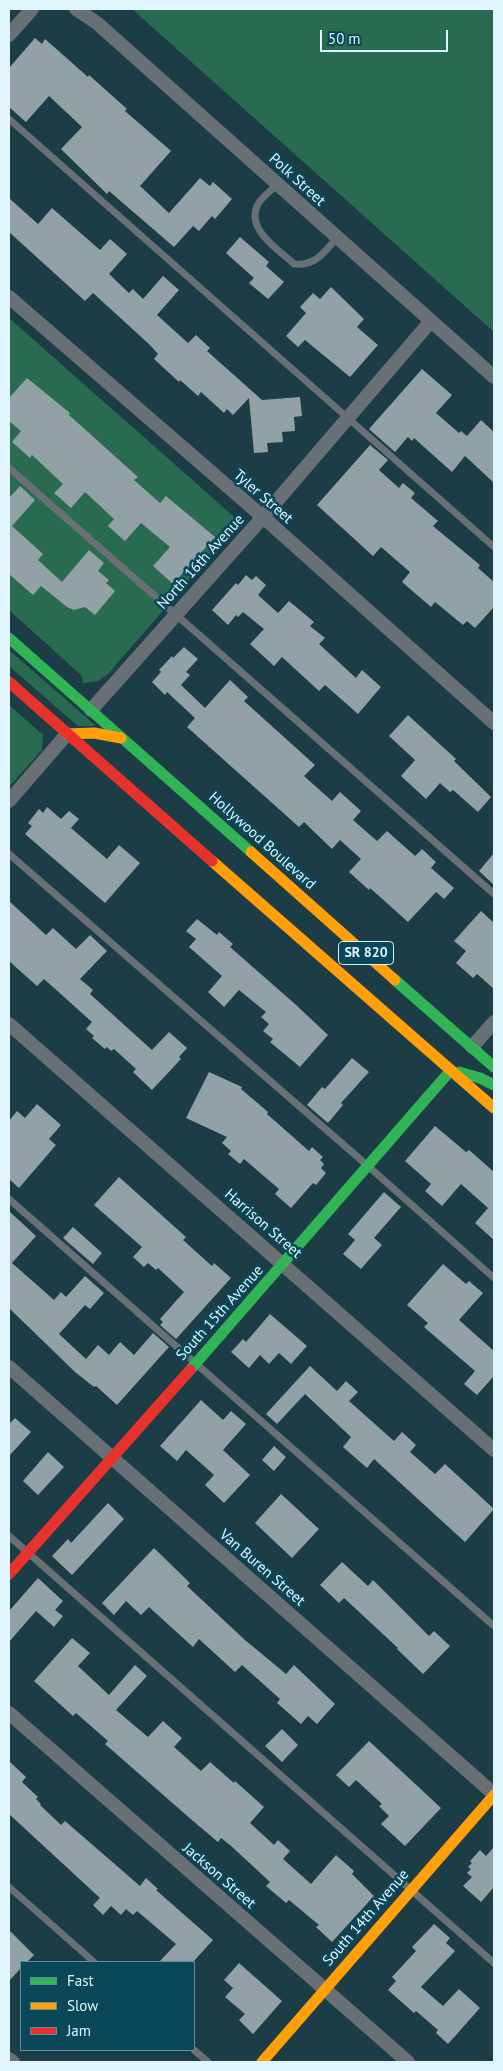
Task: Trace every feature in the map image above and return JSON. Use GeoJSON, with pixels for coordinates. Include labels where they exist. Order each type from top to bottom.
{"type":"FeatureCollection","features":[{"type":"Feature","properties":{"kind":"main road","name":"Hollywood Boulevard"},"geometry":{"type":"LineString","coordinates":[[9,638],[494,1068]]}},
{"type":"Feature","properties":{"kind":"main road","name":"SR 820"},"geometry":{"type":"LineString","coordinates":[[9,682],[494,1108]]}},
{"type":"Feature","properties":{"kind":"main road"},"geometry":{"type":"LineString","coordinates":[[67,734],[84,732],[102,733],[124,739]]}},
{"type":"Feature","properties":{"kind":"main road"},"geometry":{"type":"LineString","coordinates":[[377,1005],[422,1029]]}},
{"type":"Feature","properties":{"kind":"main road"},"geometry":{"type":"LineString","coordinates":[[447,1041],[472,1047]]}},
{"type":"Feature","properties":{"kind":"main road"},"geometry":{"type":"LineString","coordinates":[[451,1070],[480,1078],[494,1085]]}},
{"type":"Feature","properties":{"kind":"main road","name":"South 15th Avenue"},"geometry":{"type":"LineString","coordinates":[[9,1574],[283,1264],[451,1070]]}},
{"type":"Feature","properties":{"kind":"main road","name":"South 14th Avenue"},"geometry":{"type":"LineString","coordinates":[[262,2062],[494,1794]]}},
{"type":"Feature","properties":{"kind":"street"},"geometry":{"type":"LineString","coordinates":[[9,35],[32,9]]}},
{"type":"Feature","properties":{"kind":"street","name":"Polk Street"},"geometry":{"type":"LineString","coordinates":[[76,9],[97,24],[494,377]]}},
{"type":"Feature","properties":{"kind":"street","name":"Tyler Street"},"geometry":{"type":"LineString","coordinates":[[9,297],[263,517],[494,723]]}},
{"type":"Feature","properties":{"kind":"street","name":"North 16th Avenue"},"geometry":{"type":"LineString","coordinates":[[91,710],[263,517],[431,321]]}},
{"type":"Feature","properties":{"kind":"street"},"geometry":{"type":"LineString","coordinates":[[9,801],[67,734]]}},
{"type":"Feature","properties":{"kind":"street"},"geometry":{"type":"LineString","coordinates":[[472,1047],[494,1022]]}},
{"type":"Feature","properties":{"kind":"street","name":"Harrison Street"},"geometry":{"type":"LineString","coordinates":[[9,1024],[494,1450]]}},
{"type":"Feature","properties":{"kind":"street","name":"Van Buren Street"},"geometry":{"type":"LineString","coordinates":[[9,1367],[494,1794]]}},
{"type":"Feature","properties":{"kind":"street","name":"Jackson Street"},"geometry":{"type":"LineString","coordinates":[[9,1713],[408,2062]]}},
{"type":"Feature","properties":{"kind":"street"},"geometry":{"type":"LineString","coordinates":[[9,2059],[12,2062]]}},
{"type":"Feature","properties":{"kind":"lane"},"geometry":{"type":"LineString","coordinates":[[9,119],[494,547]]}},
{"type":"Feature","properties":{"kind":"lane"},"geometry":{"type":"LineString","coordinates":[[277,184],[260,201],[255,211],[254,221],[258,230],[294,264],[306,265],[314,261],[337,238]]}},
{"type":"Feature","properties":{"kind":"lane"},"geometry":{"type":"LineString","coordinates":[[9,468],[494,894]]}},
{"type":"Feature","properties":{"kind":"lane"},"geometry":{"type":"LineString","coordinates":[[9,854],[494,1278]]}},
{"type":"Feature","properties":{"kind":"lane"},"geometry":{"type":"LineString","coordinates":[[9,1199],[494,1626]]}},
{"type":"Feature","properties":{"kind":"lane"},"geometry":{"type":"LineString","coordinates":[[9,1536],[494,1963]]}},
{"type":"Feature","properties":{"kind":"lane"},"geometry":{"type":"LineString","coordinates":[[9,1887],[93,1961]]}},
{"type":"Feature","properties":{"kind":"lane"},"geometry":{"type":"LineString","coordinates":[[195,2051],[208,2062]]}},
{"type":"Feature","properties":{"kind":"green space"},"geometry":{"type":"Polygon","coordinates":[[[132,9],[494,9],[494,332],[132,9]]]}},
{"type":"Feature","properties":{"kind":"green space"},"geometry":{"type":"Polygon","coordinates":[[[9,318],[240,522],[108,674],[98,681],[83,683],[81,675],[9,610],[9,318]]]}},
{"type":"Feature","properties":{"kind":"green space"},"geometry":{"type":"Polygon","coordinates":[[[9,650],[96,726],[78,726],[9,666],[9,650]]]}},
{"type":"Feature","properties":{"kind":"green space"},"geometry":{"type":"Polygon","coordinates":[[[9,705],[43,735],[42,750],[9,787],[9,705]]]}},
{"type":"Feature","properties":{"kind":"building"},"geometry":{"type":"Polygon","coordinates":[[[35,38],[42,44],[45,39],[88,77],[89,75],[127,109],[125,111],[171,151],[140,186],[169,213],[200,178],[210,186],[213,182],[232,199],[215,219],[212,216],[199,231],[193,226],[174,247],[109,191],[107,194],[61,149],[82,127],[49,96],[26,122],[9,107],[9,68],[35,38]]]}},
{"type":"Feature","properties":{"kind":"building"},"geometry":{"type":"Polygon","coordinates":[[[9,198],[38,224],[52,208],[100,250],[110,239],[127,254],[109,274],[129,293],[133,289],[143,299],[163,276],[179,290],[157,315],[188,343],[196,335],[210,348],[207,351],[262,400],[300,397],[302,416],[294,417],[295,431],[282,432],[283,442],[267,443],[268,452],[254,453],[249,398],[233,415],[227,409],[224,413],[201,392],[198,396],[180,380],[179,382],[154,359],[158,354],[150,345],[93,293],[85,301],[9,232],[9,198]]]}},
{"type":"Feature","properties":{"kind":"building"},"geometry":{"type":"Polygon","coordinates":[[[240,237],[269,262],[266,266],[284,282],[268,299],[249,283],[254,278],[226,253],[240,237]]]}},
{"type":"Feature","properties":{"kind":"building"},"geometry":{"type":"Polygon","coordinates":[[[331,287],[364,319],[357,327],[378,345],[350,377],[305,340],[298,347],[286,336],[306,313],[300,307],[313,293],[320,299],[331,287]]]}},
{"type":"Feature","properties":{"kind":"building"},"geometry":{"type":"Polygon","coordinates":[[[422,369],[452,395],[436,413],[459,433],[461,431],[467,436],[481,420],[494,432],[494,483],[465,456],[452,472],[414,438],[412,441],[408,437],[395,452],[369,429],[422,369]]]}},
{"type":"Feature","properties":{"kind":"building"},"geometry":{"type":"Polygon","coordinates":[[[27,378],[70,413],[69,415],[138,477],[134,480],[160,503],[166,496],[215,537],[173,584],[153,566],[170,547],[141,523],[125,541],[108,526],[114,519],[85,492],[71,508],[54,493],[63,484],[32,455],[30,458],[12,442],[21,431],[9,421],[9,398],[27,378]]]}},
{"type":"Feature","properties":{"kind":"building"},"geometry":{"type":"Polygon","coordinates":[[[370,445],[388,460],[379,470],[399,488],[403,483],[415,493],[411,498],[438,521],[433,526],[480,565],[478,568],[494,582],[494,607],[475,628],[467,621],[463,625],[435,602],[431,607],[402,582],[410,572],[381,547],[373,556],[317,505],[370,445]]]}},
{"type":"Feature","properties":{"kind":"building"},"geometry":{"type":"Polygon","coordinates":[[[20,486],[35,500],[12,526],[43,554],[38,560],[62,582],[89,550],[104,563],[98,571],[109,580],[106,583],[115,591],[95,615],[85,607],[74,610],[67,607],[41,586],[33,595],[9,574],[9,498],[20,486]]]}},
{"type":"Feature","properties":{"kind":"building"},"geometry":{"type":"Polygon","coordinates":[[[246,575],[252,580],[256,576],[266,585],[258,595],[278,613],[289,601],[314,622],[310,626],[325,638],[319,644],[356,678],[362,670],[381,687],[358,714],[325,685],[319,691],[282,657],[274,666],[250,644],[264,629],[243,612],[238,617],[236,615],[228,625],[212,610],[236,583],[238,585],[246,575]]]}},
{"type":"Feature","properties":{"kind":"building"},"geometry":{"type":"Polygon","coordinates":[[[184,647],[198,659],[186,672],[190,675],[181,685],[205,708],[230,680],[248,697],[244,701],[315,765],[304,776],[332,801],[340,792],[361,811],[353,820],[377,841],[387,831],[415,856],[422,849],[436,862],[431,868],[454,888],[444,899],[436,892],[408,922],[349,872],[361,859],[340,840],[332,849],[304,822],[299,827],[187,727],[195,718],[167,692],[165,695],[152,682],[161,672],[159,670],[172,656],[173,658],[184,647]]]}},
{"type":"Feature","properties":{"kind":"building"},"geometry":{"type":"Polygon","coordinates":[[[408,715],[456,759],[454,761],[491,797],[478,812],[453,790],[450,792],[440,783],[426,799],[401,776],[415,760],[389,736],[408,715]]]}},
{"type":"Feature","properties":{"kind":"building"},"geometry":{"type":"Polygon","coordinates":[[[47,807],[61,819],[69,811],[79,819],[71,828],[107,859],[119,845],[140,863],[105,903],[25,834],[32,826],[28,823],[39,809],[43,813],[47,807]]]}},
{"type":"Feature","properties":{"kind":"building"},"geometry":{"type":"Polygon","coordinates":[[[494,853],[494,885],[479,871],[494,853]]]}},
{"type":"Feature","properties":{"kind":"building"},"geometry":{"type":"Polygon","coordinates":[[[9,901],[46,935],[53,928],[76,949],[90,935],[107,951],[80,979],[93,990],[90,994],[152,1050],[169,1032],[187,1048],[179,1057],[181,1059],[152,1090],[133,1072],[136,1069],[114,1049],[111,1051],[107,1047],[105,1049],[92,1038],[94,1036],[86,1029],[92,1022],[44,979],[37,986],[9,961],[9,901]]]}},
{"type":"Feature","properties":{"kind":"building"},"geometry":{"type":"Polygon","coordinates":[[[481,911],[494,923],[494,989],[477,974],[473,978],[456,963],[466,951],[454,941],[481,911]]]}},
{"type":"Feature","properties":{"kind":"building"},"geometry":{"type":"Polygon","coordinates":[[[197,919],[217,935],[219,932],[233,944],[230,947],[328,1035],[300,1067],[270,1042],[273,1039],[263,1031],[269,1024],[261,1017],[266,1012],[239,990],[224,1007],[208,992],[222,976],[189,947],[196,939],[186,931],[197,919]]]}},
{"type":"Feature","properties":{"kind":"building"},"geometry":{"type":"Polygon","coordinates":[[[352,1058],[369,1072],[341,1103],[343,1105],[328,1123],[307,1105],[322,1087],[325,1089],[352,1058]]]}},
{"type":"Feature","properties":{"kind":"building"},"geometry":{"type":"Polygon","coordinates":[[[209,1072],[242,1087],[241,1089],[268,1112],[267,1114],[309,1151],[312,1147],[323,1157],[320,1160],[324,1164],[321,1168],[326,1173],[316,1185],[313,1183],[291,1208],[275,1194],[279,1189],[244,1159],[240,1164],[228,1154],[231,1151],[222,1143],[227,1137],[186,1118],[209,1072]]]}},
{"type":"Feature","properties":{"kind":"building"},"geometry":{"type":"Polygon","coordinates":[[[37,1104],[61,1125],[49,1139],[56,1145],[19,1188],[9,1179],[9,1121],[17,1111],[25,1118],[37,1104]]]}},
{"type":"Feature","properties":{"kind":"building"},"geometry":{"type":"Polygon","coordinates":[[[435,1126],[466,1152],[469,1150],[494,1172],[494,1240],[475,1223],[488,1208],[461,1184],[442,1206],[425,1191],[431,1184],[405,1161],[435,1126]]]}},
{"type":"Feature","properties":{"kind":"building"},"geometry":{"type":"Polygon","coordinates":[[[119,1177],[186,1237],[183,1240],[212,1266],[214,1263],[231,1278],[176,1339],[160,1325],[163,1322],[160,1319],[184,1292],[158,1268],[156,1270],[148,1263],[144,1267],[133,1257],[142,1247],[94,1205],[119,1177]]]}},
{"type":"Feature","properties":{"kind":"building"},"geometry":{"type":"Polygon","coordinates":[[[384,1192],[401,1207],[374,1238],[382,1245],[361,1269],[343,1254],[355,1240],[348,1234],[384,1192]]]}},
{"type":"Feature","properties":{"kind":"building"},"geometry":{"type":"Polygon","coordinates":[[[9,1211],[36,1236],[12,1263],[54,1300],[61,1292],[66,1297],[85,1276],[104,1293],[90,1309],[85,1305],[59,1334],[86,1359],[98,1345],[109,1355],[120,1342],[134,1355],[153,1333],[169,1347],[117,1405],[96,1386],[94,1387],[75,1372],[9,1308],[9,1211]]]}},
{"type":"Feature","properties":{"kind":"building"},"geometry":{"type":"Polygon","coordinates":[[[73,1227],[102,1253],[93,1264],[63,1238],[73,1227]]]}},
{"type":"Feature","properties":{"kind":"building"},"geometry":{"type":"Polygon","coordinates":[[[443,1264],[466,1284],[469,1281],[483,1293],[459,1320],[494,1351],[494,1376],[477,1395],[464,1384],[475,1371],[424,1327],[428,1323],[407,1305],[443,1264]]]}},
{"type":"Feature","properties":{"kind":"building"},"geometry":{"type":"Polygon","coordinates":[[[270,1314],[307,1346],[291,1364],[279,1353],[269,1364],[260,1355],[249,1368],[231,1352],[243,1339],[246,1342],[270,1314]]]}},
{"type":"Feature","properties":{"kind":"building"},"geometry":{"type":"Polygon","coordinates":[[[310,1366],[337,1391],[346,1381],[358,1392],[349,1401],[394,1441],[402,1432],[416,1445],[410,1452],[435,1474],[445,1464],[494,1509],[465,1542],[374,1459],[367,1468],[343,1447],[351,1437],[305,1394],[277,1424],[266,1414],[310,1366]]]}},
{"type":"Feature","properties":{"kind":"building"},"geometry":{"type":"Polygon","coordinates":[[[201,1400],[223,1420],[231,1411],[246,1424],[223,1450],[250,1475],[224,1503],[205,1485],[214,1475],[186,1450],[177,1461],[160,1446],[201,1400]]]}},
{"type":"Feature","properties":{"kind":"building"},"geometry":{"type":"Polygon","coordinates":[[[15,1418],[31,1432],[9,1456],[9,1424],[15,1418]]]}},
{"type":"Feature","properties":{"kind":"building"},"geometry":{"type":"Polygon","coordinates":[[[274,1446],[286,1457],[274,1471],[262,1460],[274,1446]]]}},
{"type":"Feature","properties":{"kind":"building"},"geometry":{"type":"Polygon","coordinates":[[[48,1452],[64,1467],[38,1495],[23,1481],[48,1452]]]}},
{"type":"Feature","properties":{"kind":"building"},"geometry":{"type":"Polygon","coordinates":[[[281,1494],[319,1529],[292,1558],[255,1523],[281,1494]]]}},
{"type":"Feature","properties":{"kind":"building"},"geometry":{"type":"Polygon","coordinates":[[[108,1503],[124,1519],[72,1575],[52,1556],[68,1539],[71,1543],[108,1503]]]}},
{"type":"Feature","properties":{"kind":"building"},"geometry":{"type":"Polygon","coordinates":[[[154,1548],[190,1583],[187,1586],[245,1640],[286,1674],[294,1665],[335,1704],[317,1724],[308,1716],[301,1724],[277,1703],[280,1699],[242,1665],[235,1672],[199,1639],[193,1647],[149,1607],[141,1615],[126,1601],[114,1615],[102,1603],[154,1548]]]}},
{"type":"Feature","properties":{"kind":"building"},"geometry":{"type":"Polygon","coordinates":[[[342,1562],[368,1586],[373,1580],[429,1636],[434,1631],[450,1646],[423,1674],[344,1598],[339,1603],[320,1585],[342,1562]]]}},
{"type":"Feature","properties":{"kind":"building"},"geometry":{"type":"Polygon","coordinates":[[[38,1578],[63,1601],[55,1610],[63,1616],[54,1627],[36,1611],[9,1642],[9,1611],[38,1578]]]}},
{"type":"Feature","properties":{"kind":"building"},"geometry":{"type":"Polygon","coordinates":[[[72,1638],[90,1653],[78,1666],[109,1695],[135,1665],[147,1676],[116,1710],[148,1737],[163,1721],[182,1738],[174,1747],[201,1771],[210,1762],[234,1783],[235,1781],[264,1807],[250,1823],[274,1845],[278,1840],[290,1851],[283,1859],[311,1884],[336,1855],[354,1871],[352,1874],[374,1896],[332,1942],[316,1927],[319,1925],[289,1900],[286,1903],[266,1886],[270,1882],[230,1845],[221,1838],[218,1842],[105,1744],[108,1741],[76,1713],[73,1716],[34,1681],[72,1638]]]}},
{"type":"Feature","properties":{"kind":"building"},"geometry":{"type":"Polygon","coordinates":[[[282,1729],[298,1745],[282,1762],[265,1746],[282,1729]]]}},
{"type":"Feature","properties":{"kind":"building"},"geometry":{"type":"Polygon","coordinates":[[[369,1741],[441,1808],[405,1846],[381,1824],[389,1816],[379,1806],[382,1804],[356,1780],[349,1787],[336,1775],[369,1741]]]}},
{"type":"Feature","properties":{"kind":"building"},"geometry":{"type":"Polygon","coordinates":[[[9,1761],[26,1777],[22,1782],[38,1797],[36,1799],[40,1805],[61,1825],[65,1821],[140,1886],[146,1878],[158,1889],[156,1890],[213,1940],[194,1961],[160,1961],[176,1944],[137,1911],[133,1915],[126,1909],[121,1915],[111,1906],[103,1915],[93,1905],[100,1898],[9,1814],[9,1761]]]}},
{"type":"Feature","properties":{"kind":"building"},"geometry":{"type":"Polygon","coordinates":[[[494,1847],[494,1887],[481,1902],[463,1886],[472,1877],[467,1873],[471,1869],[468,1867],[472,1863],[470,1861],[480,1850],[486,1856],[494,1847]]]}},
{"type":"Feature","properties":{"kind":"building"},"geometry":{"type":"Polygon","coordinates":[[[434,1924],[450,1938],[446,1943],[455,1951],[421,1987],[443,2006],[459,1989],[480,2008],[448,2044],[436,2033],[438,2030],[416,2011],[414,2013],[388,1990],[396,1981],[392,1977],[416,1951],[412,1947],[434,1924]]]}},
{"type":"Feature","properties":{"kind":"building"},"geometry":{"type":"Polygon","coordinates":[[[9,1930],[34,1955],[28,1961],[20,1961],[20,1969],[9,1981],[9,1930]]]}},
{"type":"Feature","properties":{"kind":"building"},"geometry":{"type":"Polygon","coordinates":[[[239,1963],[282,2001],[253,2034],[239,2020],[245,2014],[225,1997],[233,1988],[224,1980],[239,1963]]]}},
{"type":"Feature","properties":{"kind":"traffic: fast"},"geometry":{"type":"LineString","coordinates":[[9,638],[251,852]]}},
{"type":"Feature","properties":{"kind":"traffic: fast"},"geometry":{"type":"LineString","coordinates":[[395,980],[494,1067]]}},
{"type":"Feature","properties":{"kind":"traffic: fast"},"geometry":{"type":"LineString","coordinates":[[190,1370],[451,1070]]}},
{"type":"Feature","properties":{"kind":"traffic: fast"},"geometry":{"type":"LineString","coordinates":[[459,1072],[480,1078],[494,1085]]}},
{"type":"Feature","properties":{"kind":"traffic: slow"},"geometry":{"type":"LineString","coordinates":[[67,734],[94,733],[121,738]]}},
{"type":"Feature","properties":{"kind":"traffic: slow"},"geometry":{"type":"LineString","coordinates":[[251,852],[395,980]]}},
{"type":"Feature","properties":{"kind":"traffic: slow"},"geometry":{"type":"LineString","coordinates":[[212,861],[494,1108]]}},
{"type":"Feature","properties":{"kind":"traffic: slow"},"geometry":{"type":"LineString","coordinates":[[262,2062],[494,1795]]}},
{"type":"Feature","properties":{"kind":"traffic: jam"},"geometry":{"type":"LineString","coordinates":[[9,682],[212,861]]}},
{"type":"Feature","properties":{"kind":"traffic: jam"},"geometry":{"type":"LineString","coordinates":[[9,1574],[190,1370]]}}]}
